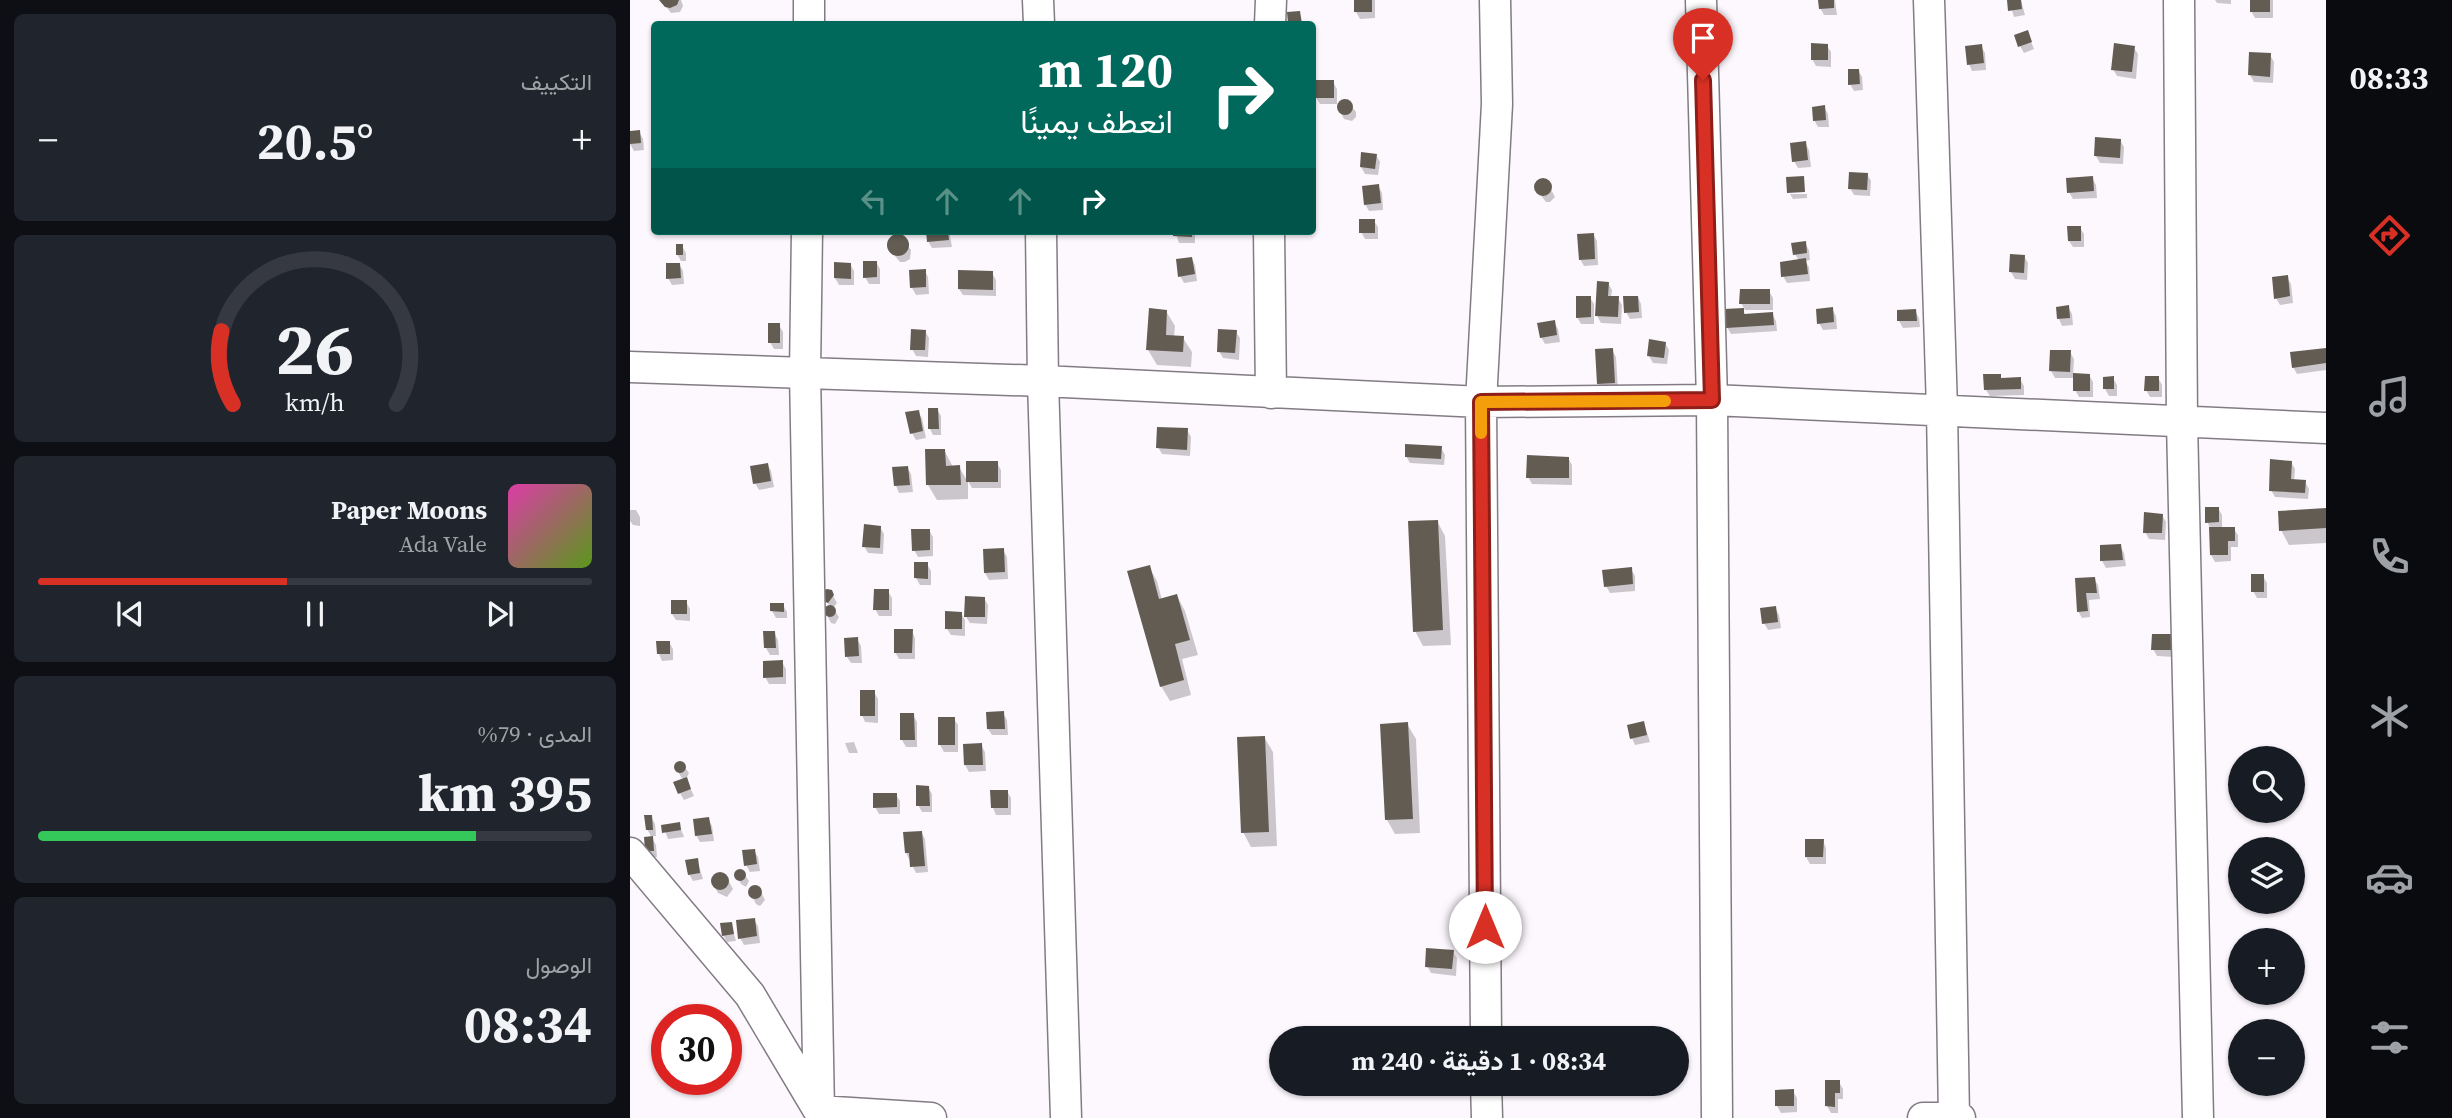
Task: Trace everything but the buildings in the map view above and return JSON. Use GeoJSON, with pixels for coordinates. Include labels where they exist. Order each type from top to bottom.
{"type":"FeatureCollection","features":[{"type":"Feature","properties":{"kind":"street"},"geometry":{"type":"LineString","coordinates":[[809,0],[809,21]]}},
{"type":"Feature","properties":{"kind":"street"},"geometry":{"type":"LineString","coordinates":[[1038,0],[1039,21]]}},
{"type":"Feature","properties":{"kind":"street"},"geometry":{"type":"LineString","coordinates":[[1270,21],[1272,0]]}},
{"type":"Feature","properties":{"kind":"street"},"geometry":{"type":"LineString","coordinates":[[1486,1026],[1481,402],[1497,104],[1495,0]]}},
{"type":"Feature","properties":{"kind":"street"},"geometry":{"type":"LineString","coordinates":[[1701,0],[1712,400],[1717,1118]]}},
{"type":"Feature","properties":{"kind":"street"},"geometry":{"type":"LineString","coordinates":[[1929,0],[1942,409],[1955,1118]]}},
{"type":"Feature","properties":{"kind":"street"},"geometry":{"type":"LineString","coordinates":[[2179,0],[2182,422],[2197,1118]]}},
{"type":"Feature","properties":{"kind":"street"},"geometry":{"type":"LineString","coordinates":[[807,235],[805,373],[819,1111]]}},
{"type":"Feature","properties":{"kind":"street"},"geometry":{"type":"LineString","coordinates":[[1041,235],[1043,382],[1066,1118]]}},
{"type":"Feature","properties":{"kind":"street"},"geometry":{"type":"LineString","coordinates":[[1269,235],[1271,393]]}},
{"type":"Feature","properties":{"kind":"street"},"geometry":{"type":"LineString","coordinates":[[630,367],[1481,402],[1712,400],[2326,428]]}},
{"type":"Feature","properties":{"kind":"street"},"geometry":{"type":"LineString","coordinates":[[630,853],[750,995],[819,1111]]}},
{"type":"Feature","properties":{"kind":"street"},"geometry":{"type":"LineString","coordinates":[[1486,1096],[1487,1118]]}},
{"type":"Feature","properties":{"kind":"street"},"geometry":{"type":"LineString","coordinates":[[819,1111],[931,1118]]}},
{"type":"Feature","properties":{"kind":"street"},"geometry":{"type":"LineString","coordinates":[[1923,1118],[1960,1118]]}},
{"type":"Feature","properties":{"kind":"slow traffic"},"geometry":{"type":"LineString","coordinates":[[1481,433],[1481,402],[1665,401]]}},
{"type":"Feature","properties":{"kind":"route"},"geometry":{"type":"LineString","coordinates":[[1485,927],[1481,402],[1712,400],[1703,80]]}}]}
